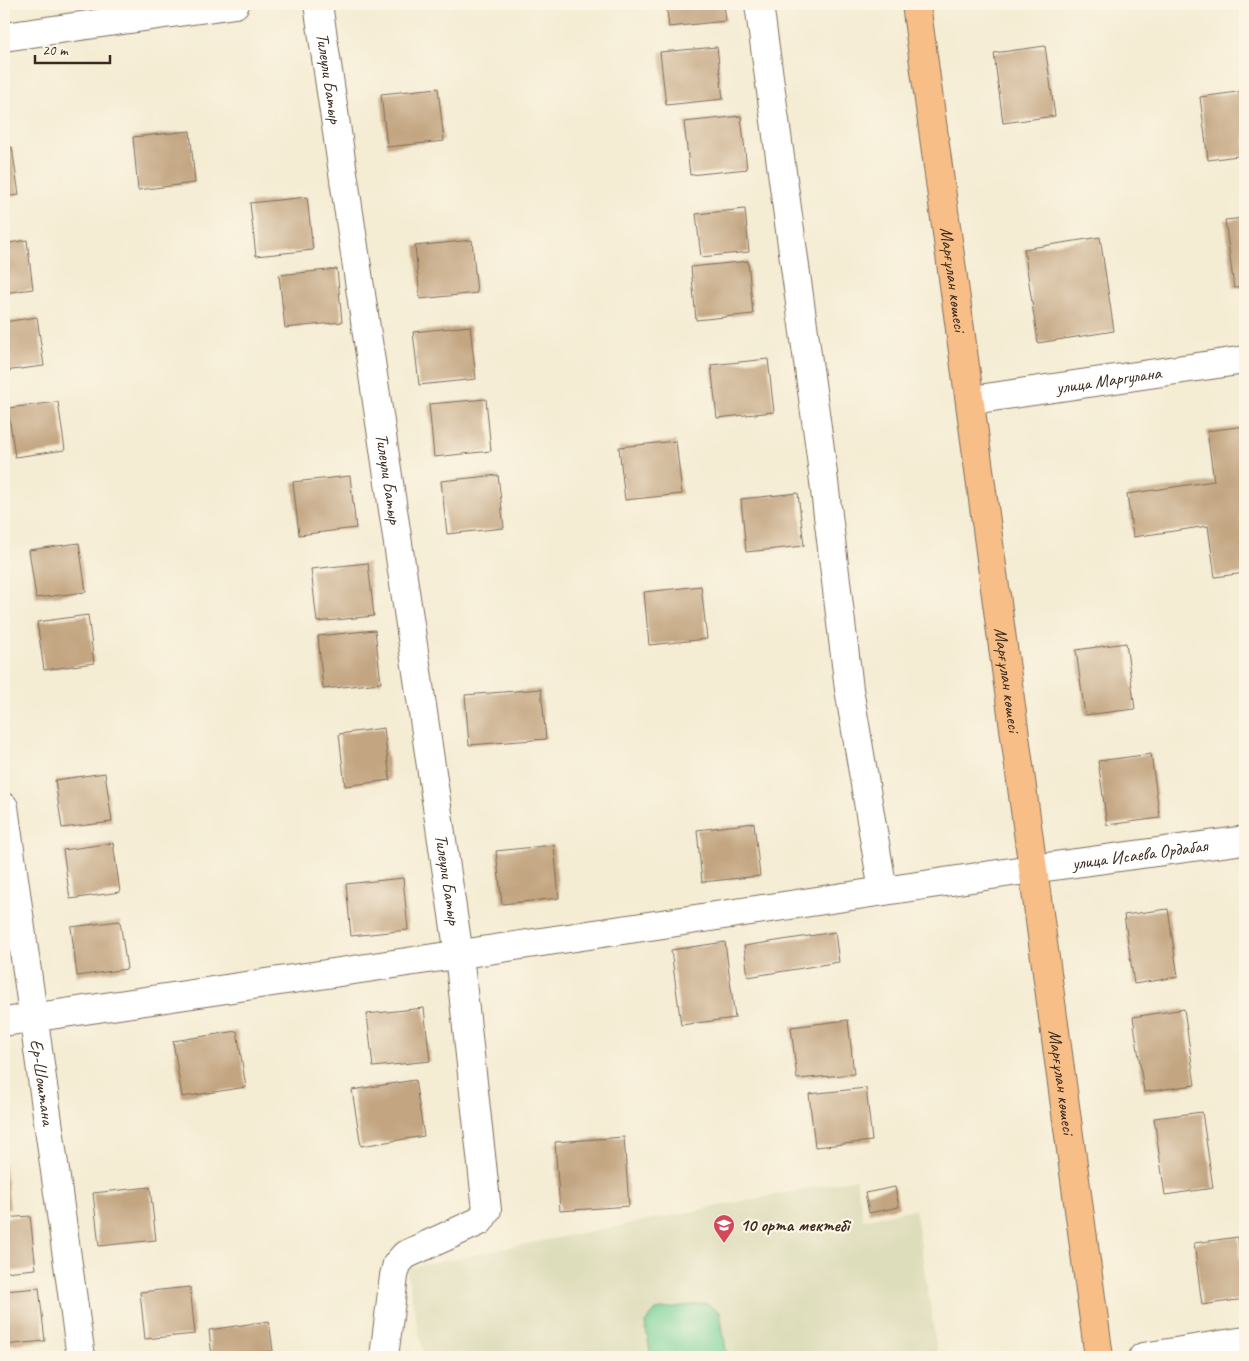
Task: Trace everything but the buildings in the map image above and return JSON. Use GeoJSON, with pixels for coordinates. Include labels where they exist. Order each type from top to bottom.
{"type":"FeatureCollection","features":[{"type":"Feature","properties":{"kind":"main road","name":"Марғұлан көшесі"},"geometry":{"type":"LineString","coordinates":[[916,4],[972,400],[1032,869],[1099,1357]]}},
{"type":"Feature","properties":{"kind":"street"},"geometry":{"type":"LineString","coordinates":[[4,37],[235,4]]}},
{"type":"Feature","properties":{"kind":"street","name":"Тилеули Батыр"},"geometry":{"type":"LineString","coordinates":[[318,4],[459,954],[487,1210],[480,1221],[405,1255],[397,1264],[384,1357]]}},
{"type":"Feature","properties":{"kind":"street"},"geometry":{"type":"LineString","coordinates":[[759,4],[820,449],[849,689],[883,891]]}},
{"type":"Feature","properties":{"kind":"street","name":"улица Маргулана"},"geometry":{"type":"LineString","coordinates":[[972,400],[1245,360]]}},
{"type":"Feature","properties":{"kind":"street","name":"Ер-Шоштана"},"geometry":{"type":"LineString","coordinates":[[4,807],[32,1018],[82,1357]]}},
{"type":"Feature","properties":{"kind":"street","name":"улица Исаева Ордабая"},"geometry":{"type":"LineString","coordinates":[[4,1022],[1032,869],[1245,840]]}},
{"type":"Feature","properties":{"kind":"street"},"geometry":{"type":"LineString","coordinates":[[1143,1357],[1245,1341]]}},
{"type":"Feature","properties":{"kind":"shaded area","name":"10 орта мектебі"},"geometry":{"type":"Polygon","coordinates":[[[856,1179],[863,1220],[915,1209],[938,1357],[424,1357],[406,1268],[856,1179]]]}},
{"type":"Feature","properties":{"kind":"green space"},"geometry":{"type":"Polygon","coordinates":[[[705,1303],[720,1312],[727,1357],[651,1357],[645,1323],[656,1310],[705,1303]]]}},
{"type":"Feature","properties":{"kind":"place","name":"10 орта мектебі"},"geometry":{"type":"Point","coordinates":[724,1244]}}]}
